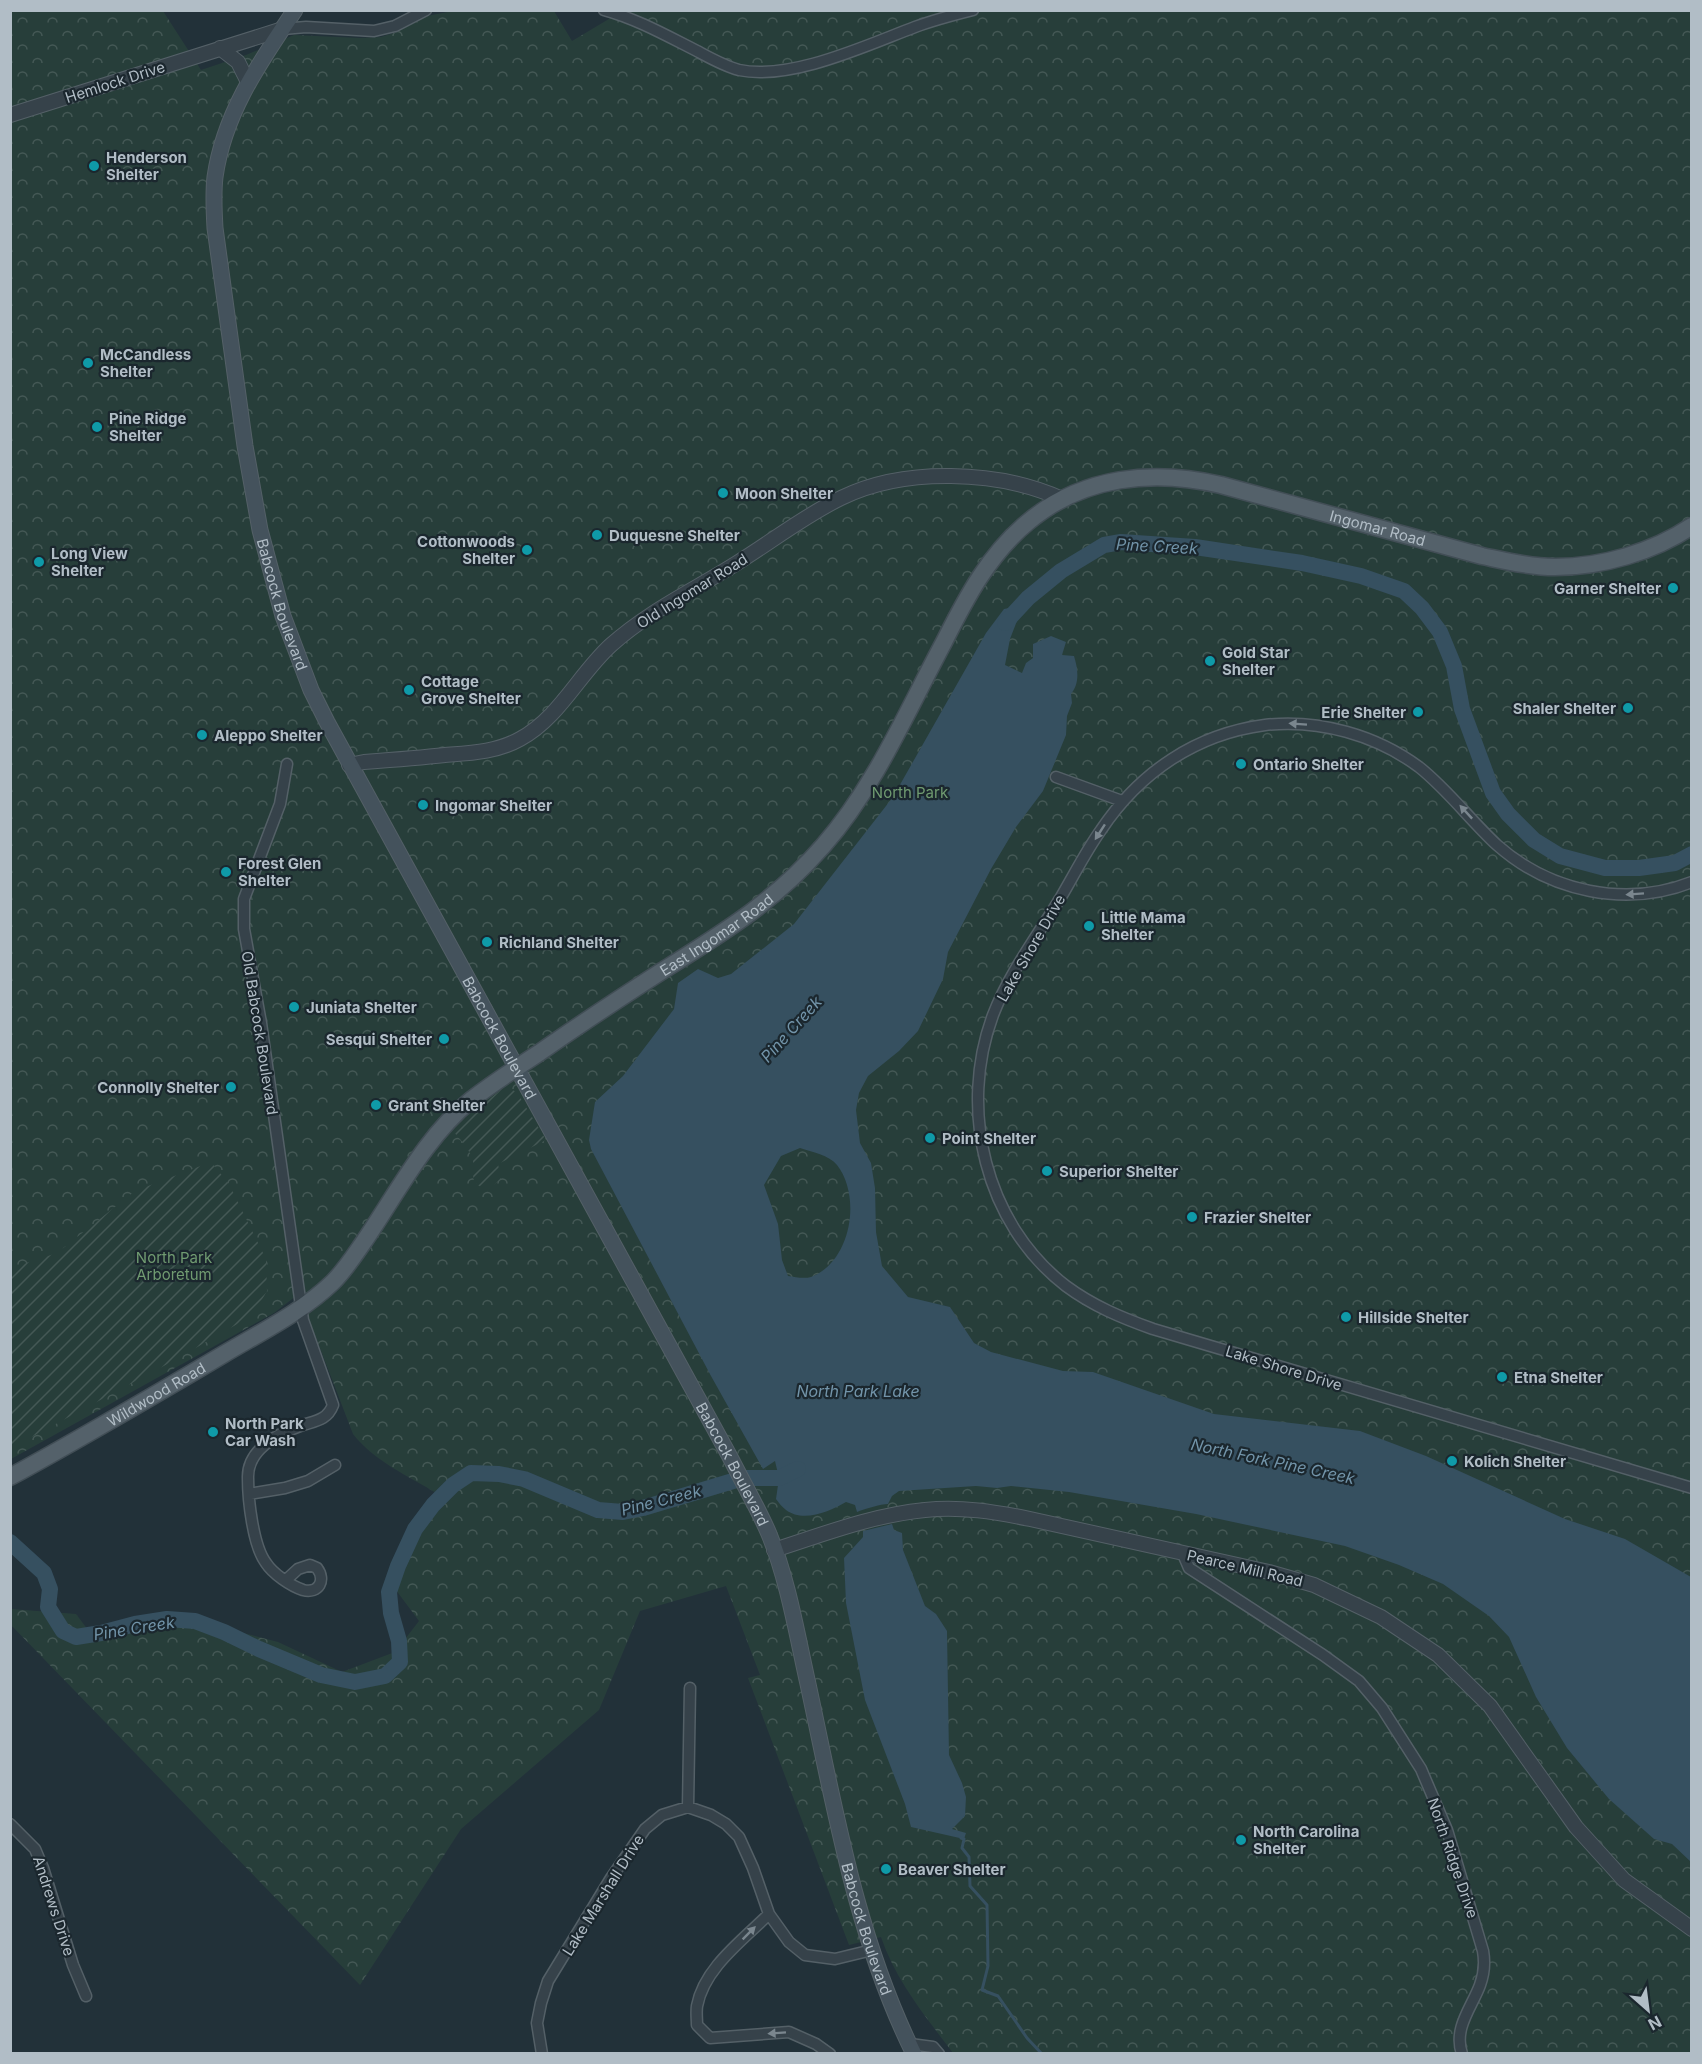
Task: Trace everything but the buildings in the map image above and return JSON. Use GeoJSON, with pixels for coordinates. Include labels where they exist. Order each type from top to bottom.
{"type":"FeatureCollection","features":[{"type":"Feature","properties":{"kind":"main road","name":"Babcock Boulevard"},"geometry":{"type":"LineString","coordinates":[[295,10],[248,82],[226,131],[215,178],[214,202],[215,228],[243,435],[260,530],[283,616],[311,690],[349,765],[730,1457],[770,1535],[798,1642],[851,1879],[872,1950],[912,2049]]}},
{"type":"Feature","properties":{"kind":"main road","name":"Ingomar Road"},"geometry":{"type":"LineString","coordinates":[[1062,499],[1097,485],[1124,478],[1153,476],[1187,478],[1518,564],[1554,567],[1593,563],[1632,554],[1671,538],[1692,526]]}},
{"type":"Feature","properties":{"kind":"main road","name":"East Ingomar Road"},"geometry":{"type":"LineString","coordinates":[[301,1308],[332,1282],[352,1259],[437,1133],[471,1100],[616,1001],[738,923],[764,904],[798,873],[831,837],[858,799],[883,757],[964,604],[989,564],[1001,548],[1026,523],[1062,499]]}},
{"type":"Feature","properties":{"kind":"main road","name":"Wildwood Road"},"geometry":{"type":"LineString","coordinates":[[10,1477],[176,1383],[301,1308]]}},
{"type":"Feature","properties":{"kind":"street"},"geometry":{"type":"LineString","coordinates":[[604,10],[650,27],[723,64],[756,72],[835,57],[862,49],[918,26],[973,10]]}},
{"type":"Feature","properties":{"kind":"street"},"geometry":{"type":"LineString","coordinates":[[283,29],[306,27],[374,31],[395,26],[422,11]]}},
{"type":"Feature","properties":{"kind":"street","name":"Hemlock Drive"},"geometry":{"type":"LineString","coordinates":[[10,115],[283,29]]}},
{"type":"Feature","properties":{"kind":"street"},"geometry":{"type":"LineString","coordinates":[[220,48],[238,62],[248,82]]}},
{"type":"Feature","properties":{"kind":"street","name":"Old Ingomar Road"},"geometry":{"type":"LineString","coordinates":[[349,765],[488,751],[510,745],[549,717],[609,647],[638,623],[817,511],[860,490],[907,479],[952,476],[1027,486],[1062,499]]}},
{"type":"Feature","properties":{"kind":"street","name":"Lake Shore Drive"},"geometry":{"type":"LineString","coordinates":[[1692,882],[1654,892],[1618,894],[1586,891],[1556,881],[1528,867],[1500,848],[1447,793],[1405,758],[1363,737],[1321,726],[1285,723],[1250,727],[1209,739],[1159,767],[1122,801],[1100,831],[1011,978],[994,1013],[981,1060],[977,1100],[985,1162],[1006,1213],[1040,1260],[1065,1285],[1102,1309],[1133,1322],[1692,1488]]}},
{"type":"Feature","properties":{"kind":"street","name":"Old Babcock Boulevard"},"geometry":{"type":"LineString","coordinates":[[249,1494],[248,1472],[259,1449],[287,1431],[321,1420],[333,1405],[303,1320],[261,1023],[244,929],[243,910],[247,887],[280,804],[287,764]]}},
{"type":"Feature","properties":{"kind":"street"},"geometry":{"type":"LineString","coordinates":[[1056,777],[1122,801]]}},
{"type":"Feature","properties":{"kind":"street"},"geometry":{"type":"LineString","coordinates":[[285,1580],[266,1564],[258,1548],[249,1494],[309,1481],[335,1465]]}},
{"type":"Feature","properties":{"kind":"street","name":"Pearce Mill Road"},"geometry":{"type":"LineString","coordinates":[[774,1550],[877,1518],[927,1509],[965,1509],[1030,1519],[1269,1572],[1314,1585],[1382,1617],[1438,1654],[1490,1706],[1576,1827],[1624,1880],[1692,1929]]}},
{"type":"Feature","properties":{"kind":"street","name":"North Ridge Drive"},"geometry":{"type":"LineString","coordinates":[[1184,1554],[1189,1568],[1359,1681],[1382,1708],[1421,1769],[1447,1830],[1483,1951],[1485,1965],[1481,1983],[1461,2029],[1462,2054]]}},
{"type":"Feature","properties":{"kind":"street"},"geometry":{"type":"LineString","coordinates":[[690,1688],[688,1807],[711,1815],[726,1824],[739,1837],[769,1914],[789,1942],[805,1954],[835,1959],[872,1950]]}},
{"type":"Feature","properties":{"kind":"street","name":"Lake Marshall Drive"},"geometry":{"type":"LineString","coordinates":[[539,2053],[537,2023],[548,1981],[611,1878],[645,1829],[662,1815],[688,1807]]}},
{"type":"Feature","properties":{"kind":"street","name":"Andrews Drive"},"geometry":{"type":"LineString","coordinates":[[10,1824],[35,1850],[43,1868],[73,1965],[86,1996]]}},
{"type":"Feature","properties":{"kind":"street"},"geometry":{"type":"LineString","coordinates":[[769,1914],[720,1963],[703,1988],[696,2007],[697,2025],[710,2038],[789,2032],[816,2044],[830,2054]]}},
{"type":"Feature","properties":{"kind":"street"},"geometry":{"type":"LineString","coordinates":[[912,2049],[933,2047],[939,2054]]}},
{"type":"Feature","properties":{"kind":"green space","name":"North Park"},"geometry":{"type":"Polygon","coordinates":[[[458,10],[554,11],[572,41],[624,10],[1691,11],[1691,2053],[953,2053],[903,1983],[881,1937],[849,1945],[748,1678],[760,1675],[726,1586],[640,1611],[599,1710],[461,1829],[360,1985],[11,1625],[11,1609],[76,1614],[91,1634],[193,1620],[278,1642],[342,1672],[395,1652],[419,1621],[390,1582],[438,1494],[381,1460],[361,1444],[353,1434],[308,1317],[305,1289],[274,1313],[11,1459],[11,11],[163,11],[201,70],[246,55],[294,35],[381,37],[397,32],[427,16],[458,10]]]}},
{"type":"Feature","properties":{"kind":"green space"},"geometry":{"type":"Polygon","coordinates":[[[502,1089],[513,1090],[518,1094],[546,1140],[498,1164],[501,1179],[488,1189],[480,1186],[474,1180],[471,1155],[454,1132],[460,1126],[459,1123],[502,1089]]]}},
{"type":"Feature","properties":{"kind":"green space","name":"North Park Arboretum"},"geometry":{"type":"Polygon","coordinates":[[[211,1162],[229,1184],[266,1259],[267,1291],[253,1315],[11,1448],[11,1268],[57,1253],[135,1191],[211,1162]]]}},
{"type":"Feature","properties":{"kind":"water","name":"North Park Lake"},"geometry":{"type":"Polygon","coordinates":[[[1019,606],[1020,613],[1010,639],[1005,665],[1022,673],[1026,663],[1033,658],[1033,644],[1051,636],[1066,642],[1062,655],[1074,656],[1077,681],[1071,694],[1072,703],[1067,716],[1066,735],[1043,791],[1016,827],[991,869],[948,952],[943,979],[918,1031],[899,1051],[868,1076],[859,1093],[856,1110],[860,1143],[871,1163],[875,1188],[876,1232],[882,1266],[908,1297],[950,1307],[974,1343],[991,1352],[1063,1371],[1093,1372],[1214,1414],[1360,1431],[1426,1456],[1565,1519],[1625,1539],[1691,1577],[1691,1862],[1672,1844],[1654,1839],[1609,1799],[1567,1748],[1536,1697],[1509,1637],[1489,1616],[1443,1584],[1399,1565],[1345,1546],[1196,1514],[1069,1492],[1011,1486],[899,1491],[892,1496],[888,1504],[857,1512],[855,1505],[846,1502],[825,1512],[808,1516],[793,1514],[776,1499],[779,1478],[775,1461],[763,1469],[591,1149],[589,1140],[595,1102],[623,1076],[674,1009],[678,983],[698,969],[718,978],[731,974],[794,924],[893,797],[986,633],[1004,609],[1019,606]],[[800,1148],[781,1156],[764,1185],[778,1224],[782,1260],[788,1276],[802,1278],[811,1277],[825,1269],[835,1258],[843,1243],[850,1211],[845,1178],[837,1165],[825,1156],[800,1148]]]}},
{"type":"Feature","properties":{"kind":"water"},"geometry":{"type":"Polygon","coordinates":[[[892,1524],[894,1530],[902,1533],[903,1550],[925,1606],[936,1614],[947,1631],[949,1755],[966,1797],[965,1816],[952,1829],[966,1833],[964,1839],[911,1827],[905,1804],[865,1700],[846,1603],[844,1558],[863,1537],[863,1531],[892,1524]]]}},
{"type":"Feature","properties":{"kind":"waterway","name":"Pine Creek"},"geometry":{"type":"LineString","coordinates":[[1005,623],[1028,598],[1061,571],[1104,545],[1121,542],[1195,547],[1302,563],[1361,576],[1404,591],[1422,608],[1440,632],[1454,666],[1462,709],[1493,793],[1508,814],[1534,840],[1560,856],[1605,868],[1639,868],[1675,863],[1692,854]]}},
{"type":"Feature","properties":{"kind":"waterway","name":"Pine Creek"},"geometry":{"type":"LineString","coordinates":[[10,1542],[44,1573],[50,1589],[48,1607],[63,1631],[76,1637],[167,1619],[195,1621],[321,1675],[355,1682],[385,1676],[400,1662],[399,1641],[391,1613],[389,1592],[398,1566],[415,1529],[433,1505],[453,1485],[471,1473],[499,1474],[524,1479],[598,1510],[623,1512],[743,1478],[779,1478],[798,1469]]}},
{"type":"Feature","properties":{"kind":"waterway"},"geometry":{"type":"LineString","coordinates":[[961,1838],[964,1839],[962,1848],[969,1857],[970,1886],[987,1905],[988,1966],[982,1990],[998,1996],[1027,2038],[1042,2054]]}},
{"type":"Feature","properties":{"kind":"place","name":"Henderson Shelter"},"geometry":{"type":"Point","coordinates":[94,166]}},
{"type":"Feature","properties":{"kind":"place","name":"McCandless Shelter"},"geometry":{"type":"Point","coordinates":[88,363]}},
{"type":"Feature","properties":{"kind":"place","name":"Pine Ridge Shelter"},"geometry":{"type":"Point","coordinates":[97,427]}},
{"type":"Feature","properties":{"kind":"place","name":"Moon Shelter"},"geometry":{"type":"Point","coordinates":[723,493]}},
{"type":"Feature","properties":{"kind":"place","name":"Duquesne Shelter"},"geometry":{"type":"Point","coordinates":[597,535]}},
{"type":"Feature","properties":{"kind":"place","name":"Cottonwoods Shelter"},"geometry":{"type":"Point","coordinates":[527,550]}},
{"type":"Feature","properties":{"kind":"place","name":"Long View Shelter"},"geometry":{"type":"Point","coordinates":[39,562]}},
{"type":"Feature","properties":{"kind":"place","name":"Garner Shelter"},"geometry":{"type":"Point","coordinates":[1673,588]}},
{"type":"Feature","properties":{"kind":"place","name":"Gold Star Shelter"},"geometry":{"type":"Point","coordinates":[1210,661]}},
{"type":"Feature","properties":{"kind":"place","name":"Cottage Grove Shelter"},"geometry":{"type":"Point","coordinates":[409,690]}},
{"type":"Feature","properties":{"kind":"place","name":"Shaler Shelter"},"geometry":{"type":"Point","coordinates":[1628,708]}},
{"type":"Feature","properties":{"kind":"place","name":"Erie Shelter"},"geometry":{"type":"Point","coordinates":[1418,712]}},
{"type":"Feature","properties":{"kind":"place","name":"Aleppo Shelter"},"geometry":{"type":"Point","coordinates":[202,735]}},
{"type":"Feature","properties":{"kind":"place","name":"Ontario Shelter"},"geometry":{"type":"Point","coordinates":[1241,764]}},
{"type":"Feature","properties":{"kind":"place","name":"Ingomar Shelter"},"geometry":{"type":"Point","coordinates":[423,805]}},
{"type":"Feature","properties":{"kind":"place","name":"Forest Glen Shelter"},"geometry":{"type":"Point","coordinates":[226,872]}},
{"type":"Feature","properties":{"kind":"place","name":"Little Mama Shelter"},"geometry":{"type":"Point","coordinates":[1089,926]}},
{"type":"Feature","properties":{"kind":"place","name":"Richland Shelter"},"geometry":{"type":"Point","coordinates":[487,942]}},
{"type":"Feature","properties":{"kind":"place","name":"Juniata Shelter"},"geometry":{"type":"Point","coordinates":[294,1007]}},
{"type":"Feature","properties":{"kind":"place","name":"Sesqui Shelter"},"geometry":{"type":"Point","coordinates":[444,1039]}},
{"type":"Feature","properties":{"kind":"place","name":"Connolly Shelter"},"geometry":{"type":"Point","coordinates":[231,1087]}},
{"type":"Feature","properties":{"kind":"place","name":"Grant Shelter"},"geometry":{"type":"Point","coordinates":[376,1105]}},
{"type":"Feature","properties":{"kind":"place","name":"Point Shelter"},"geometry":{"type":"Point","coordinates":[930,1138]}},
{"type":"Feature","properties":{"kind":"place","name":"Superior Shelter"},"geometry":{"type":"Point","coordinates":[1047,1171]}},
{"type":"Feature","properties":{"kind":"place","name":"Frazier Shelter"},"geometry":{"type":"Point","coordinates":[1192,1217]}},
{"type":"Feature","properties":{"kind":"place","name":"Hillside Shelter"},"geometry":{"type":"Point","coordinates":[1346,1317]}},
{"type":"Feature","properties":{"kind":"place","name":"Etna Shelter"},"geometry":{"type":"Point","coordinates":[1502,1377]}},
{"type":"Feature","properties":{"kind":"place","name":"North Park Car Wash"},"geometry":{"type":"Point","coordinates":[213,1432]}},
{"type":"Feature","properties":{"kind":"place","name":"Kolich Shelter"},"geometry":{"type":"Point","coordinates":[1452,1461]}},
{"type":"Feature","properties":{"kind":"place","name":"North Carolina Shelter"},"geometry":{"type":"Point","coordinates":[1241,1840]}},
{"type":"Feature","properties":{"kind":"place","name":"Beaver Shelter"},"geometry":{"type":"Point","coordinates":[886,1869]}},
{"type":"Feature","properties":{"kind":"water label","name":"North Fork Pine Creek"},"geometry":{"type":"Point","coordinates":[1273,1461]}}]}
